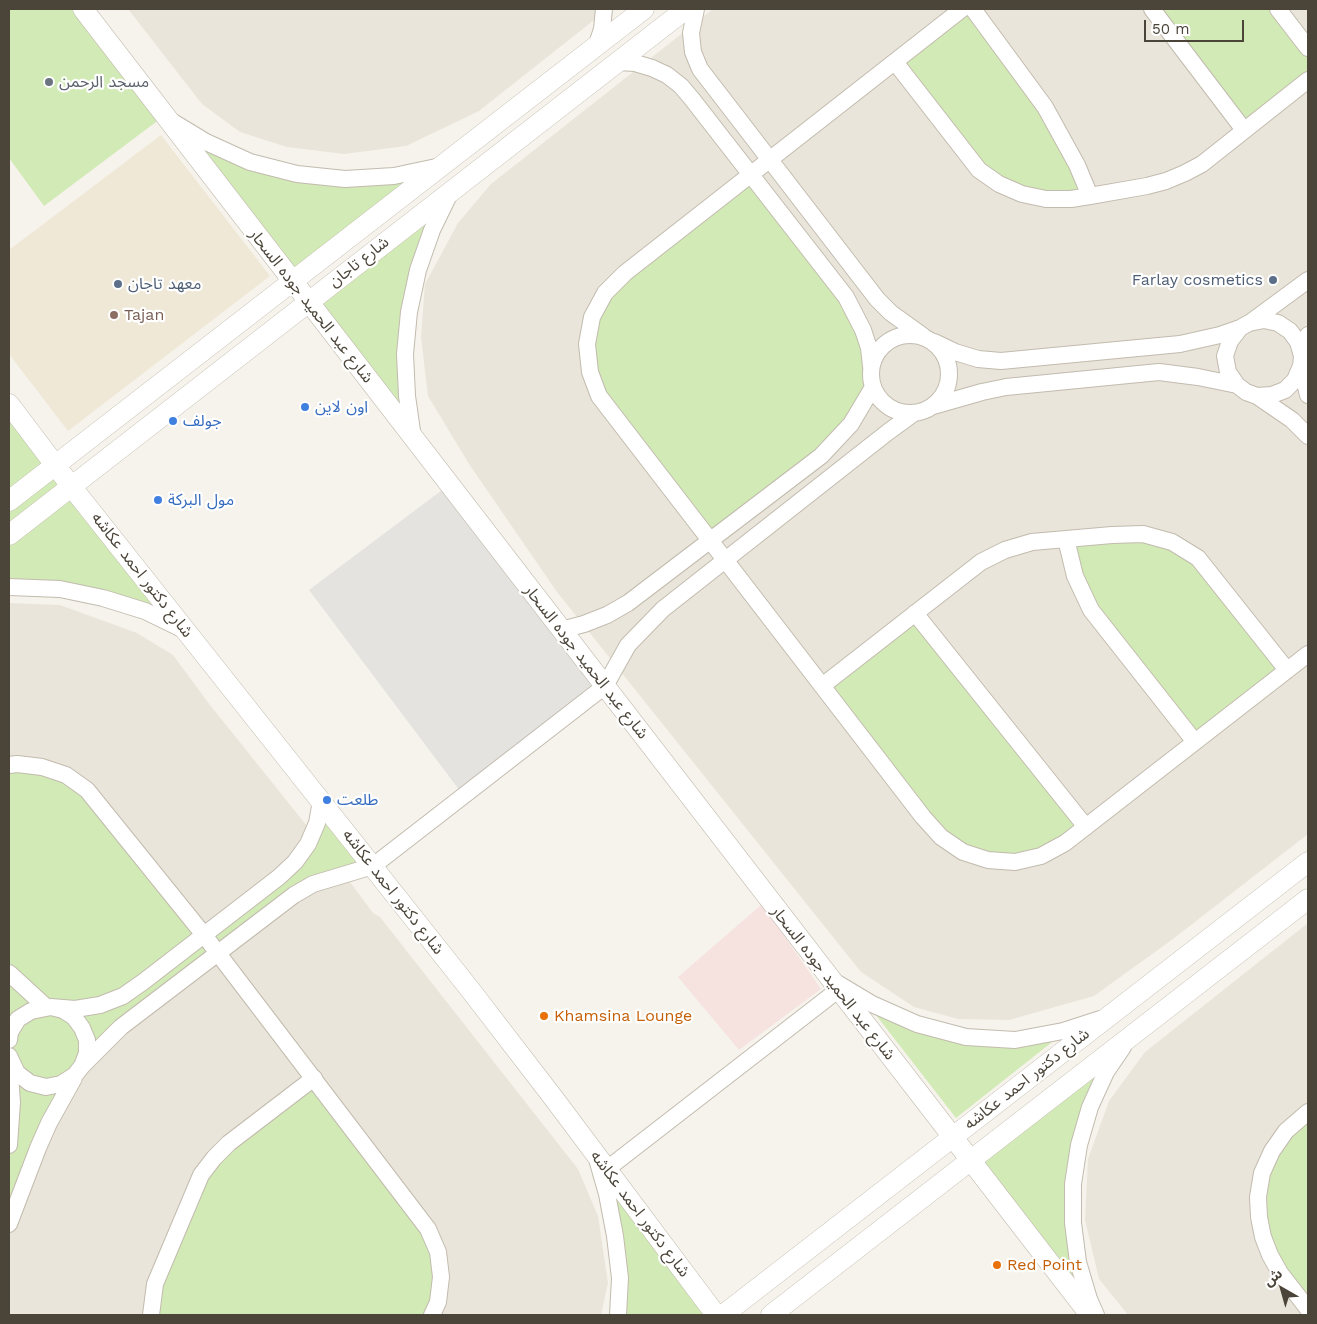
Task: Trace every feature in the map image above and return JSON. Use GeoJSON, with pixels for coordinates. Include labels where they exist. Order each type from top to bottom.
{"type":"FeatureCollection","features":[{"type":"Feature","properties":{"kind":"street","name":"شارع عبد الحميد جوده السحار"},"geometry":{"type":"LineString","coordinates":[[83,9],[1090,1315]]}},
{"type":"Feature","properties":{"kind":"street"},"geometry":{"type":"LineString","coordinates":[[596,47],[602,30],[604,9]]}},
{"type":"Feature","properties":{"kind":"street","name":"شارع تاجان"},"geometry":{"type":"LineString","coordinates":[[9,501],[644,9]]}},
{"type":"Feature","properties":{"kind":"street","name":"شارع تاجان"},"geometry":{"type":"LineString","coordinates":[[9,535],[686,9]]}},
{"type":"Feature","properties":{"kind":"street"},"geometry":{"type":"LineString","coordinates":[[696,9],[691,33],[693,52],[700,69],[878,299],[892,313],[943,350],[950,374],[948,386],[942,397],[933,406]]}},
{"type":"Feature","properties":{"kind":"street"},"geometry":{"type":"LineString","coordinates":[[962,9],[625,273],[606,293],[592,317],[587,344],[590,372],[599,396],[923,817],[940,837],[963,852],[988,860],[1015,862],[1041,856],[1065,843],[1308,654]]}},
{"type":"Feature","properties":{"kind":"street"},"geometry":{"type":"LineString","coordinates":[[972,9],[1045,106],[1077,165],[1090,196]]}},
{"type":"Feature","properties":{"kind":"street"},"geometry":{"type":"LineString","coordinates":[[1152,9],[1244,130]]}},
{"type":"Feature","properties":{"kind":"street"},"geometry":{"type":"LineString","coordinates":[[1278,9],[1308,48]]}},
{"type":"Feature","properties":{"kind":"street"},"geometry":{"type":"LineString","coordinates":[[618,62],[635,63],[667,75],[680,86],[751,174],[846,297],[863,330],[869,348],[873,386],[879,398],[889,407],[901,412],[914,413],[982,392],[1006,387],[1159,372],[1237,385]]}},
{"type":"Feature","properties":{"kind":"street"},"geometry":{"type":"LineString","coordinates":[[894,62],[979,170],[999,184],[1022,194],[1046,199],[1071,199],[1147,186],[1185,174],[1202,164],[1308,80]]}},
{"type":"Feature","properties":{"kind":"street"},"geometry":{"type":"LineString","coordinates":[[523,103],[539,123]]}},
{"type":"Feature","properties":{"kind":"street"},"geometry":{"type":"LineString","coordinates":[[164,116],[206,142],[250,162],[297,174],[355,178],[394,176],[441,166]]}},
{"type":"Feature","properties":{"kind":"street"},"geometry":{"type":"LineString","coordinates":[[413,438],[407,396],[406,354],[409,312],[418,270],[429,238],[450,192]]}},
{"type":"Feature","properties":{"kind":"street"},"geometry":{"type":"LineString","coordinates":[[1308,280],[1244,326],[1230,341],[1225,356],[1228,372],[1237,385],[1292,420],[1308,436]]}},
{"type":"Feature","properties":{"kind":"street"},"geometry":{"type":"LineString","coordinates":[[871,366],[878,351],[890,339],[906,334],[928,339],[955,352],[978,359],[1001,362],[1180,344],[1220,335],[1264,320],[1278,322],[1290,330],[1298,342],[1308,396]]}},
{"type":"Feature","properties":{"kind":"street"},"geometry":{"type":"LineString","coordinates":[[1257,396],[1272,395],[1285,390],[1295,380],[1308,335]]}},
{"type":"Feature","properties":{"kind":"street"},"geometry":{"type":"LineString","coordinates":[[561,630],[584,624],[628,604],[821,456],[851,424],[873,386]]}},
{"type":"Feature","properties":{"kind":"street","name":"شارع دكتور احمد عكاشه"},"geometry":{"type":"LineString","coordinates":[[9,404],[71,486],[478,1000],[716,1315]]}},
{"type":"Feature","properties":{"kind":"street"},"geometry":{"type":"LineString","coordinates":[[9,1058],[17,1073],[30,1083],[46,1087],[61,1084],[79,1070],[121,1027],[294,895],[314,884],[373,866],[605,686],[628,645],[663,609],[914,413]]}},
{"type":"Feature","properties":{"kind":"street"},"geometry":{"type":"LineString","coordinates":[[822,686],[981,562],[1006,550],[1032,542],[1142,534],[1172,542],[1198,558],[1287,670]]}},
{"type":"Feature","properties":{"kind":"street"},"geometry":{"type":"LineString","coordinates":[[1066,539],[1075,576],[1091,610],[1195,742]]}},
{"type":"Feature","properties":{"kind":"street"},"geometry":{"type":"LineString","coordinates":[[9,587],[60,589],[103,598],[145,611],[185,630]]}},
{"type":"Feature","properties":{"kind":"street"},"geometry":{"type":"LineString","coordinates":[[915,613],[1086,827]]}},
{"type":"Feature","properties":{"kind":"street"},"geometry":{"type":"LineString","coordinates":[[9,766],[17,764],[42,767],[66,775],[87,790],[218,953],[428,1229],[438,1252],[441,1277],[438,1302],[432,1315]]}},
{"type":"Feature","properties":{"kind":"street"},"geometry":{"type":"LineString","coordinates":[[9,1040],[10,1032],[18,1019],[31,1011],[48,1007],[75,1009],[100,1005],[123,996],[204,935],[279,877],[295,862],[311,837],[321,802]]}},
{"type":"Feature","properties":{"kind":"street","name":"شارع دكتور احمد عكاشه"},"geometry":{"type":"LineString","coordinates":[[723,1315],[1307,865]]}},
{"type":"Feature","properties":{"kind":"street","name":"شارع دكتور احمد عكاشه"},"geometry":{"type":"LineString","coordinates":[[771,1315],[1308,899]]}},
{"type":"Feature","properties":{"kind":"street"},"geometry":{"type":"LineString","coordinates":[[9,973],[48,1007],[63,1010],[74,1017],[82,1028],[87,1046],[87,1053],[79,1070],[61,1099],[41,1139],[9,1224]]}},
{"type":"Feature","properties":{"kind":"street"},"geometry":{"type":"LineString","coordinates":[[607,1169],[833,984],[917,1024],[966,1037],[1015,1040],[1063,1031],[1109,1016]]}},
{"type":"Feature","properties":{"kind":"street"},"geometry":{"type":"LineString","coordinates":[[1096,1315],[1078,1262],[1073,1223],[1073,1184],[1079,1145],[1090,1107],[1106,1072],[1128,1039]]}},
{"type":"Feature","properties":{"kind":"street"},"geometry":{"type":"LineString","coordinates":[[9,1058],[12,1102],[9,1145]]}},
{"type":"Feature","properties":{"kind":"street"},"geometry":{"type":"LineString","coordinates":[[152,1315],[155,1284],[201,1175],[229,1143],[314,1078]]}},
{"type":"Feature","properties":{"kind":"street"},"geometry":{"type":"LineString","coordinates":[[1307,1116],[1286,1131],[1272,1151],[1262,1173],[1258,1197],[1263,1237],[1270,1255],[1280,1273],[1308,1309]]}},
{"type":"Feature","properties":{"kind":"street"},"geometry":{"type":"LineString","coordinates":[[594,1152],[607,1194],[615,1236],[620,1278],[618,1315]]}},
{"type":"Feature","properties":{"kind":"shaded area"},"geometry":{"type":"Polygon","coordinates":[[[128,9],[608,9],[479,111],[406,146],[344,154],[287,147],[240,132],[202,104],[128,9]]]}},
{"type":"Feature","properties":{"kind":"shaded area"},"geometry":{"type":"Polygon","coordinates":[[[713,9],[1308,9],[1308,834],[1173,939],[1094,996],[1009,1020],[958,1019],[914,1007],[861,972],[557,592],[469,464],[428,396],[421,337],[425,284],[458,223],[491,184],[713,9]]]}},
{"type":"Feature","properties":{"kind":"shaded area","name":"Tajan"},"geometry":{"type":"Polygon","coordinates":[[[161,135],[270,276],[68,431],[9,354],[9,250],[161,135]]]}},
{"type":"Feature","properties":{"kind":"shaded area"},"geometry":{"type":"Polygon","coordinates":[[[442,490],[593,684],[460,791],[309,590],[442,490]]]}},
{"type":"Feature","properties":{"kind":"shaded area"},"geometry":{"type":"Polygon","coordinates":[[[9,603],[60,605],[137,633],[173,655],[210,705],[327,851],[373,913],[380,917],[578,1169],[598,1216],[608,1283],[601,1315],[9,1315],[9,603]]]}},
{"type":"Feature","properties":{"kind":"shaded area"},"geometry":{"type":"Polygon","coordinates":[[[762,904],[821,989],[739,1050],[678,977],[762,904]]]}},
{"type":"Feature","properties":{"kind":"shaded area"},"geometry":{"type":"Polygon","coordinates":[[[1308,923],[1308,1315],[1128,1315],[1099,1279],[1085,1220],[1088,1159],[1109,1101],[1145,1052],[1308,923]]]}},
{"type":"Feature","properties":{"kind":"green space"},"geometry":{"type":"Polygon","coordinates":[[[9,9],[84,9],[164,116],[44,206],[9,158],[9,9]]]}},
{"type":"Feature","properties":{"kind":"green space"},"geometry":{"type":"Polygon","coordinates":[[[962,9],[1025,79],[1090,196],[1071,199],[999,184],[895,62],[962,9]]]}},
{"type":"Feature","properties":{"kind":"green space"},"geometry":{"type":"Polygon","coordinates":[[[1152,9],[1278,9],[1308,48],[1308,80],[1244,130],[1152,9]]]}},
{"type":"Feature","properties":{"kind":"green space"},"geometry":{"type":"Polygon","coordinates":[[[164,116],[297,174],[441,166],[293,281],[164,116]]]}},
{"type":"Feature","properties":{"kind":"green space"},"geometry":{"type":"Polygon","coordinates":[[[751,175],[846,297],[871,366],[873,387],[851,424],[710,541],[599,396],[592,317],[605,293],[751,175]]]}},
{"type":"Feature","properties":{"kind":"green space"},"geometry":{"type":"Polygon","coordinates":[[[450,192],[409,312],[413,438],[309,302],[450,192]]]}},
{"type":"Feature","properties":{"kind":"green space"},"geometry":{"type":"Polygon","coordinates":[[[9,404],[185,630],[145,611],[9,587],[9,404]]]}},
{"type":"Feature","properties":{"kind":"green space"},"geometry":{"type":"Polygon","coordinates":[[[1143,534],[1198,558],[1287,670],[1195,742],[1091,610],[1066,539],[1143,534]]]}},
{"type":"Feature","properties":{"kind":"green space"},"geometry":{"type":"Polygon","coordinates":[[[915,613],[1086,827],[1041,856],[963,852],[822,686],[915,613]]]}},
{"type":"Feature","properties":{"kind":"green space"},"geometry":{"type":"Polygon","coordinates":[[[9,765],[66,775],[204,935],[295,862],[321,801],[373,866],[313,884],[82,1066],[9,1224],[9,765]]]}},
{"type":"Feature","properties":{"kind":"green space"},"geometry":{"type":"Polygon","coordinates":[[[869,1006],[916,1028],[1061,1035],[956,1118],[869,1006]]]}},
{"type":"Feature","properties":{"kind":"green space"},"geometry":{"type":"Polygon","coordinates":[[[1128,1039],[1106,1072],[1073,1184],[1089,1299],[970,1161],[1128,1039]]]}},
{"type":"Feature","properties":{"kind":"green space"},"geometry":{"type":"Polygon","coordinates":[[[314,1078],[438,1252],[432,1315],[151,1315],[201,1175],[314,1078]]]}},
{"type":"Feature","properties":{"kind":"green space"},"geometry":{"type":"Polygon","coordinates":[[[1308,1120],[1308,1309],[1280,1273],[1259,1217],[1272,1151],[1308,1120]]]}},
{"type":"Feature","properties":{"kind":"green space"},"geometry":{"type":"Polygon","coordinates":[[[595,1152],[716,1315],[618,1315],[620,1278],[595,1152]]]}},
{"type":"Feature","properties":{"kind":"place","name":"مسجد الرحمن"},"geometry":{"type":"Point","coordinates":[49,82]}},
{"type":"Feature","properties":{"kind":"place","name":"Farlay cosmetics"},"geometry":{"type":"Point","coordinates":[1273,280]}},
{"type":"Feature","properties":{"kind":"place","name":"معهد تاجان"},"geometry":{"type":"Point","coordinates":[118,284]}},
{"type":"Feature","properties":{"kind":"place","name":"Tajan"},"geometry":{"type":"Point","coordinates":[114,315]}},
{"type":"Feature","properties":{"kind":"place","name":"اون لاين"},"geometry":{"type":"Point","coordinates":[305,407]}},
{"type":"Feature","properties":{"kind":"place","name":"جولف"},"geometry":{"type":"Point","coordinates":[173,421]}},
{"type":"Feature","properties":{"kind":"place","name":"مول البركة"},"geometry":{"type":"Point","coordinates":[158,500]}},
{"type":"Feature","properties":{"kind":"place","name":"طلعت"},"geometry":{"type":"Point","coordinates":[327,800]}},
{"type":"Feature","properties":{"kind":"place","name":"Khamsina Lounge"},"geometry":{"type":"Point","coordinates":[544,1016]}},
{"type":"Feature","properties":{"kind":"place","name":"Red Point"},"geometry":{"type":"Point","coordinates":[997,1265]}}]}
